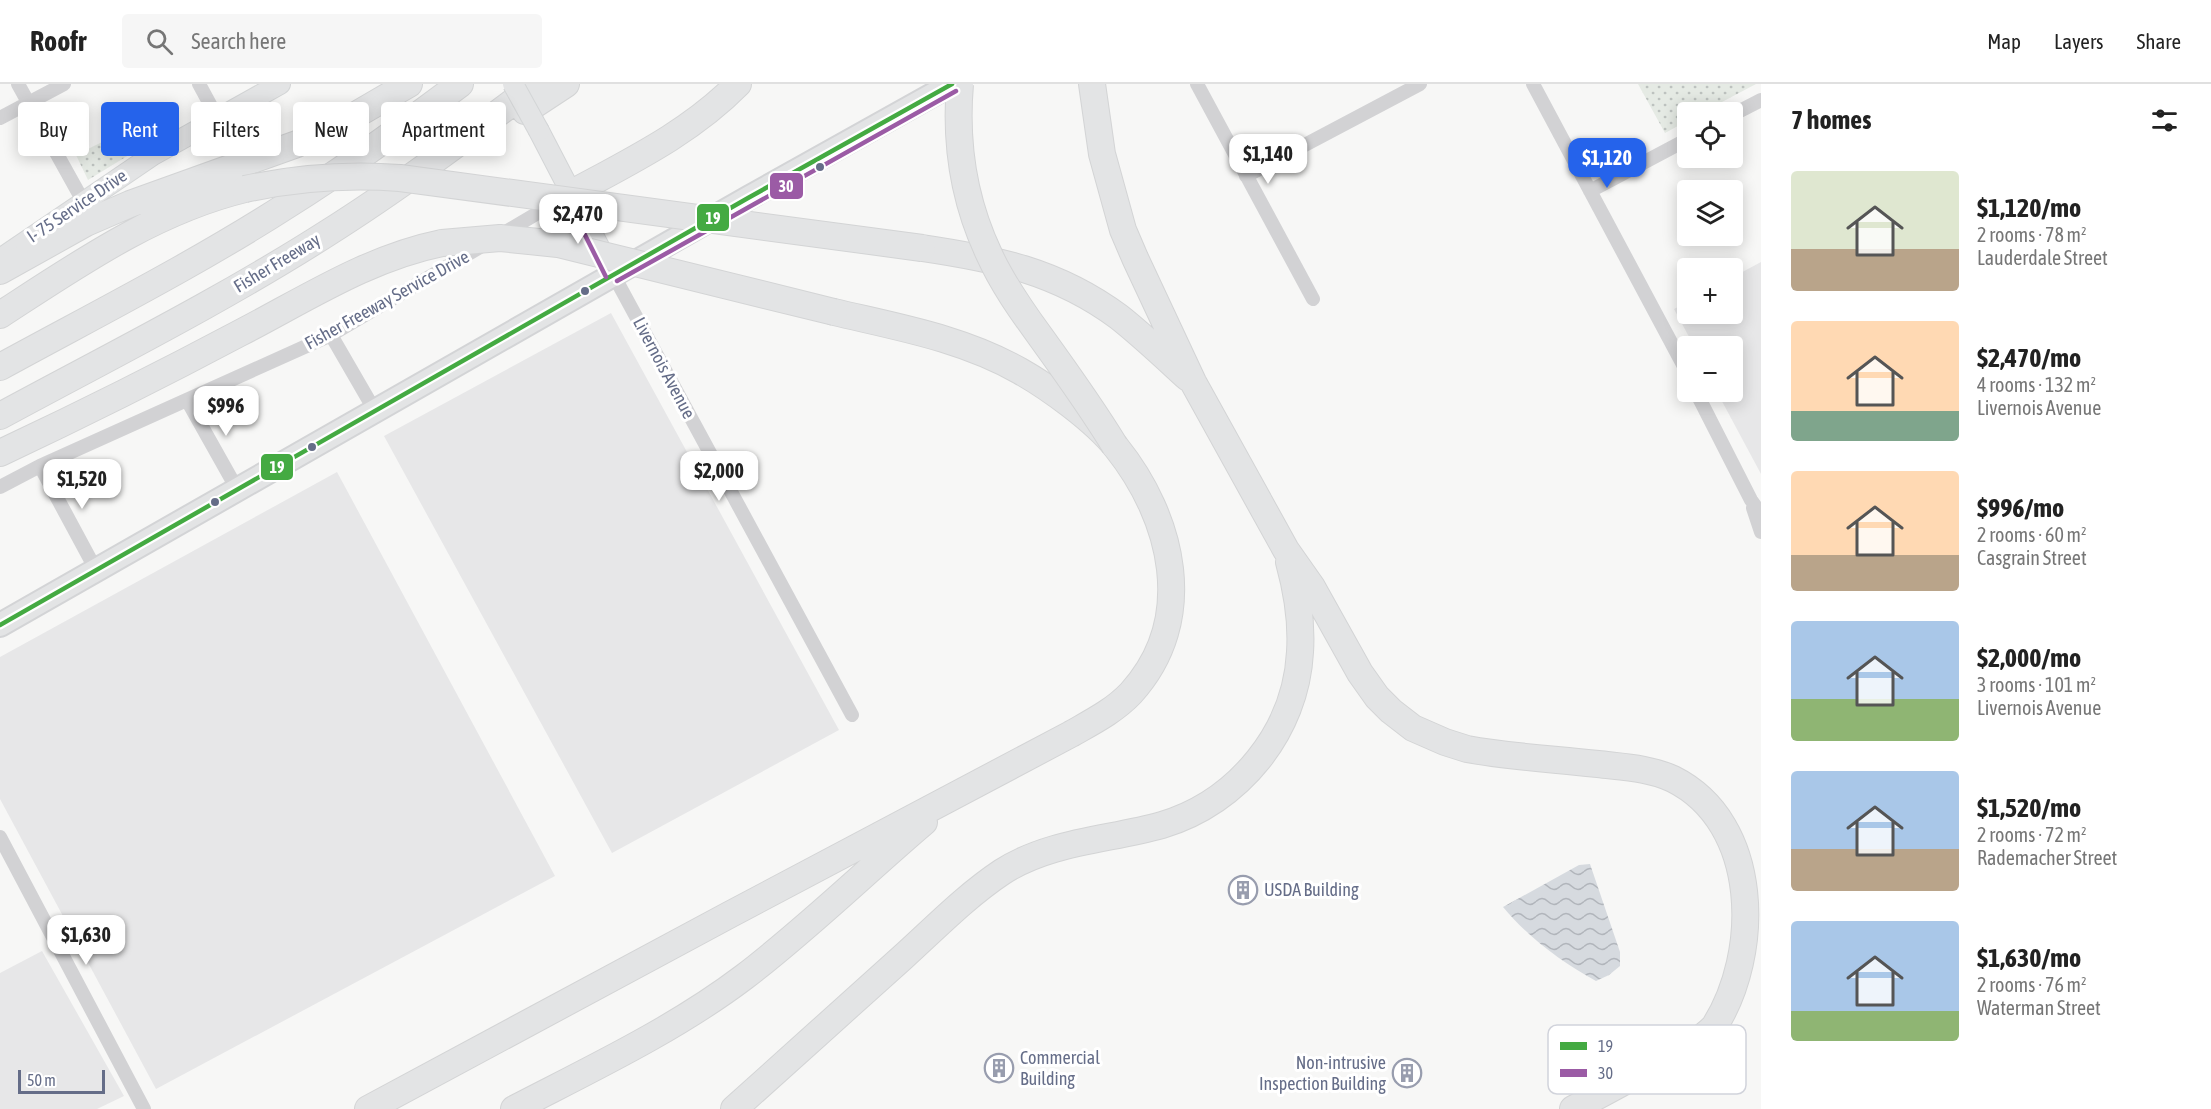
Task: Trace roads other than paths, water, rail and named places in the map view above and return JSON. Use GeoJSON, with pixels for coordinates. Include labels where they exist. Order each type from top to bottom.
{"type":"FeatureCollection","features":[{"type":"Feature","properties":{"kind":"highway"},"geometry":{"type":"LineString","coordinates":[[0,272],[86,223],[130,204],[297,144],[345,121],[409,84]]}},
{"type":"Feature","properties":{"kind":"highway"},"geometry":{"type":"LineString","coordinates":[[0,367],[212,250],[288,205],[365,154],[460,84]]}},
{"type":"Feature","properties":{"kind":"highway","name":"Fisher Freeway"},"geometry":{"type":"LineString","coordinates":[[0,416],[236,288],[326,234],[414,176],[537,84]]}},
{"type":"Feature","properties":{"kind":"highway"},"geometry":{"type":"LineString","coordinates":[[414,176],[481,139],[566,84]]}},
{"type":"Feature","properties":{"kind":"highway"},"geometry":{"type":"LineString","coordinates":[[572,193],[677,135],[712,109],[738,84]]}},
{"type":"Feature","properties":{"kind":"highway"},"geometry":{"type":"LineString","coordinates":[[368,1109],[1071,734],[1114,708],[1131,693],[1153,662],[1169,618],[1171,575],[1164,539],[1147,496],[1090,407],[1016,302],[989,255],[971,208],[963,173],[959,139],[960,84]]}},
{"type":"Feature","properties":{"kind":"highway"},"geometry":{"type":"LineString","coordinates":[[1092,84],[1102,154],[1123,230],[1193,382],[1286,550],[1312,587],[1366,682],[1390,711],[1413,728],[1445,742],[1478,751],[1631,768],[1673,779],[1696,792],[1721,814],[1737,835],[1748,858],[1758,890],[1760,925],[1754,960],[1739,996],[1715,1025]]}},
{"type":"Feature","properties":{"kind":"highway"},"geometry":{"type":"LineString","coordinates":[[0,315],[137,230],[202,201],[280,182],[328,177],[378,176],[998,260],[1059,282],[1118,316],[1193,382]]}},
{"type":"Feature","properties":{"kind":"highway"},"geometry":{"type":"LineString","coordinates":[[0,453],[119,397],[358,270],[406,252],[442,243],[500,238],[558,244],[950,340],[996,358],[1040,384],[1077,412],[1115,446]]}},
{"type":"Feature","properties":{"kind":"highway"},"geometry":{"type":"LineString","coordinates":[[734,1109],[959,906],[997,876],[1046,851],[1163,824],[1191,814],[1214,801],[1235,785],[1267,749],[1287,709],[1299,662],[1299,617],[1286,550]]}},
{"type":"Feature","properties":{"kind":"highway"},"geometry":{"type":"LineString","coordinates":[[514,1109],[669,1025],[744,977],[969,787]]}},
{"type":"Feature","properties":{"kind":"highway"},"geometry":{"type":"LineString","coordinates":[[1573,1109],[1600,1094]]}},
{"type":"Feature","properties":{"kind":"main road","name":"I- 75 Service Drive"},"geometry":{"type":"LineString","coordinates":[[248,102],[280,84]]}},
{"type":"Feature","properties":{"kind":"main road","name":"Livernois Avenue"},"geometry":{"type":"LineString","coordinates":[[513,84],[613,274]]}},
{"type":"Feature","properties":{"kind":"main road"},"geometry":{"type":"LineString","coordinates":[[0,625],[613,274],[952,84]]}},
{"type":"Feature","properties":{"kind":"main road","name":"I- 75 Service Drive"},"geometry":{"type":"LineString","coordinates":[[0,259],[153,155],[191,134]]}},
{"type":"Feature","properties":{"kind":"street"},"geometry":{"type":"LineString","coordinates":[[18,84],[28,102]]}},
{"type":"Feature","properties":{"kind":"street"},"geometry":{"type":"LineString","coordinates":[[31,102],[64,84]]}},
{"type":"Feature","properties":{"kind":"street"},"geometry":{"type":"LineString","coordinates":[[199,84],[209,102]]}},
{"type":"Feature","properties":{"kind":"street"},"geometry":{"type":"LineString","coordinates":[[1197,84],[1313,300]]}},
{"type":"Feature","properties":{"kind":"street"},"geometry":{"type":"LineString","coordinates":[[1246,177],[1420,84]]}},
{"type":"Feature","properties":{"kind":"street"},"geometry":{"type":"LineString","coordinates":[[1533,84],[1677,354]]}},
{"type":"Feature","properties":{"kind":"street"},"geometry":{"type":"LineString","coordinates":[[1743,109],[1761,100]]}},
{"type":"Feature","properties":{"kind":"street"},"geometry":{"type":"LineString","coordinates":[[0,118],[18,109]]}},
{"type":"Feature","properties":{"kind":"street"},"geometry":{"type":"LineString","coordinates":[[1590,191],[1677,145]]}},
{"type":"Feature","properties":{"kind":"street"},"geometry":{"type":"LineString","coordinates":[[58,156],[83,201]]}},
{"type":"Feature","properties":{"kind":"street","name":"Fisher Freeway Service Drive"},"geometry":{"type":"LineString","coordinates":[[0,487],[40,466],[331,335],[572,193]]}},
{"type":"Feature","properties":{"kind":"street","name":"Livernois Avenue"},"geometry":{"type":"LineString","coordinates":[[613,274],[852,715]]}},
{"type":"Feature","properties":{"kind":"street"},"geometry":{"type":"LineString","coordinates":[[331,335],[375,411]]}},
{"type":"Feature","properties":{"kind":"street"},"geometry":{"type":"LineString","coordinates":[[187,400],[237,489]]}},
{"type":"Feature","properties":{"kind":"street"},"geometry":{"type":"LineString","coordinates":[[1702,402],[1756,498],[1761,514]]}},
{"type":"Feature","properties":{"kind":"street"},"geometry":{"type":"LineString","coordinates":[[40,466],[96,570]]}},
{"type":"Feature","properties":{"kind":"street"},"geometry":{"type":"LineString","coordinates":[[1756,498],[1761,532]]}},
{"type":"Feature","properties":{"kind":"street"},"geometry":{"type":"LineString","coordinates":[[0,837],[144,1109]]}},
{"type":"Feature","properties":{"kind":"water"},"geometry":{"type":"Polygon","coordinates":[[[1590,864],[1620,952],[1620,966],[1609,975],[1596,981],[1570,966],[1546,948],[1523,929],[1503,907],[1579,865],[1590,864]]]}},
{"type":"Feature","properties":{"kind":"place","name":"USDA Building"},"geometry":{"type":"Point","coordinates":[1243,890]}},
{"type":"Feature","properties":{"kind":"place","name":"Commercial Building"},"geometry":{"type":"Point","coordinates":[999,1068]}},
{"type":"Feature","properties":{"kind":"place","name":"Non-intrusive Inspection Building"},"geometry":{"type":"Point","coordinates":[1407,1073]}}]}
